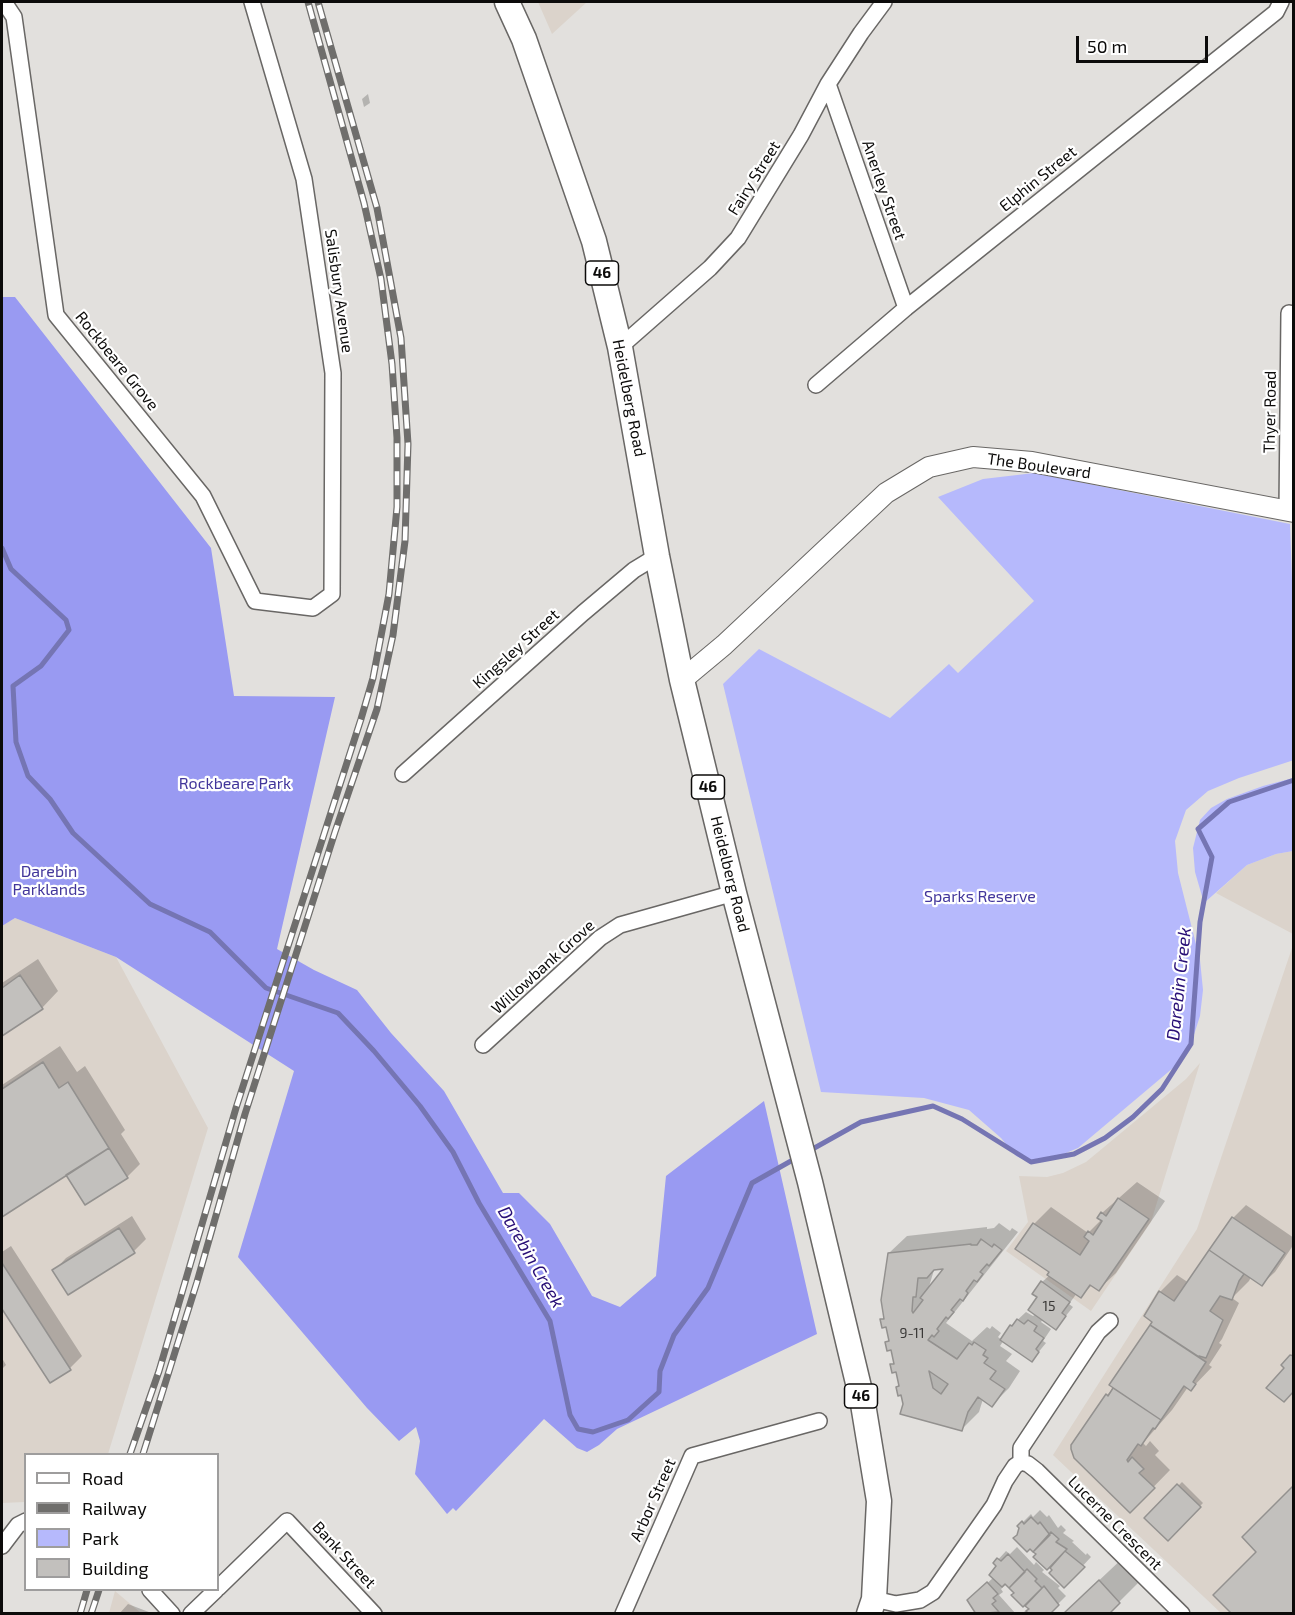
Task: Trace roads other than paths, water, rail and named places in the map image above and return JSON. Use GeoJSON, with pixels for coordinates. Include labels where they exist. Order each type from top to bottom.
{"type":"FeatureCollection","features":[{"type":"Feature","properties":{"kind":"main road","name":"Heidelberg Road"},"geometry":{"type":"LineString","coordinates":[[507,2],[524,39],[594,241],[620,347],[657,556],[682,680],[734,893],[785,1082],[863,1404],[879,1501],[872,1606]]}},
{"type":"Feature","properties":{"kind":"street","name":"Rockbeare Grove"},"geometry":{"type":"LineString","coordinates":[[4,2],[14,17],[56,315],[203,496],[255,601],[313,608],[332,594]]}},
{"type":"Feature","properties":{"kind":"street","name":"Salisbury Avenue"},"geometry":{"type":"LineString","coordinates":[[252,2],[304,179],[333,373],[332,594]]}},
{"type":"Feature","properties":{"kind":"street","name":"Fairy Street"},"geometry":{"type":"LineString","coordinates":[[620,347],[710,268],[738,238],[801,135],[828,84],[884,2]]}},
{"type":"Feature","properties":{"kind":"street","name":"Elphin Street"},"geometry":{"type":"LineString","coordinates":[[816,385],[906,308],[1276,12],[1281,2]]}},
{"type":"Feature","properties":{"kind":"street"},"geometry":{"type":"LineString","coordinates":[[1290,2],[1293,6]]}},
{"type":"Feature","properties":{"kind":"street","name":"Anerley Street"},"geometry":{"type":"LineString","coordinates":[[828,84],[906,308]]}},
{"type":"Feature","properties":{"kind":"street","name":"Thyer Road"},"geometry":{"type":"LineString","coordinates":[[1289,313],[1290,512]]}},
{"type":"Feature","properties":{"kind":"street","name":"The Boulevard"},"geometry":{"type":"LineString","coordinates":[[682,680],[724,645],[885,493],[929,466],[973,457],[1032,462],[1290,512]]}},
{"type":"Feature","properties":{"kind":"street","name":"Kingsley Street"},"geometry":{"type":"LineString","coordinates":[[403,774],[592,606],[634,570],[657,556]]}},
{"type":"Feature","properties":{"kind":"street","name":"Willowbank Grove"},"geometry":{"type":"LineString","coordinates":[[483,1045],[600,938],[620,925],[734,893]]}},
{"type":"Feature","properties":{"kind":"street"},"geometry":{"type":"LineString","coordinates":[[872,1606],[920,1600],[933,1592],[994,1505],[1015,1466],[1021,1462],[1021,1449],[1098,1332],[1110,1321]]}},
{"type":"Feature","properties":{"kind":"street","name":"Arbor Street"},"geometry":{"type":"LineString","coordinates":[[623,1614],[692,1455],[819,1421]]}},
{"type":"Feature","properties":{"kind":"street","name":"Lucerne Crescent"},"geometry":{"type":"LineString","coordinates":[[1021,1462],[1037,1471],[1182,1614]]}},
{"type":"Feature","properties":{"kind":"street","name":"Bank Street"},"geometry":{"type":"LineString","coordinates":[[219,1587],[287,1521],[374,1614]]}},
{"type":"Feature","properties":{"kind":"street"},"geometry":{"type":"LineString","coordinates":[[2,1546],[18,1525],[24,1522]]}},
{"type":"Feature","properties":{"kind":"street"},"geometry":{"type":"LineString","coordinates":[[151,1591],[172,1614]]}},
{"type":"Feature","properties":{"kind":"street"},"geometry":{"type":"LineString","coordinates":[[191,1614],[215,1591]]}},
{"type":"Feature","properties":{"kind":"waterway","name":"Darebin Creek"},"geometry":{"type":"LineString","coordinates":[[2,548],[11,569],[66,620],[69,630],[41,666],[13,686],[16,742],[28,776],[50,799],[73,833],[150,904],[210,932],[266,988],[338,1013],[374,1051],[420,1106],[453,1152],[479,1203],[550,1321],[570,1415],[578,1429],[593,1432],[628,1420],[659,1392],[660,1371],[674,1335],[708,1288],[752,1183],[798,1157]]}},
{"type":"Feature","properties":{"kind":"waterway","name":"Darebin Creek"},"geometry":{"type":"LineString","coordinates":[[809,1151],[861,1122],[933,1106],[962,1119],[1031,1162],[1074,1154],[1105,1138],[1133,1117],[1162,1089],[1191,1044],[1200,922],[1212,857],[1198,829],[1229,802],[1294,780]]}},
{"type":"Feature","properties":{"kind":"railway"},"geometry":{"type":"LineString","coordinates":[[130,1453],[159,1371],[236,1108],[361,719],[373,678],[389,594],[397,507],[397,438],[392,364],[381,279],[364,203],[308,2]]}},
{"type":"Feature","properties":{"kind":"railway"},"geometry":{"type":"LineString","coordinates":[[143,1453],[197,1282],[245,1114],[335,832],[377,709],[393,635],[405,541],[408,444],[401,338],[377,208],[318,2]]}},
{"type":"Feature","properties":{"kind":"railway"},"geometry":{"type":"LineString","coordinates":[[80,1614],[87,1591]]}},
{"type":"Feature","properties":{"kind":"railway"},"geometry":{"type":"LineString","coordinates":[[91,1614],[99,1591]]}},
{"type":"Feature","properties":{"kind":"park label","name":"Rockbeare Park"},"geometry":{"type":"Point","coordinates":[235,784]}},
{"type":"Feature","properties":{"kind":"park label","name":"Darebin Parklands"},"geometry":{"type":"Point","coordinates":[49,881]}},
{"type":"Feature","properties":{"kind":"park label","name":"Sparks Reserve"},"geometry":{"type":"Point","coordinates":[980,897]}}]}
